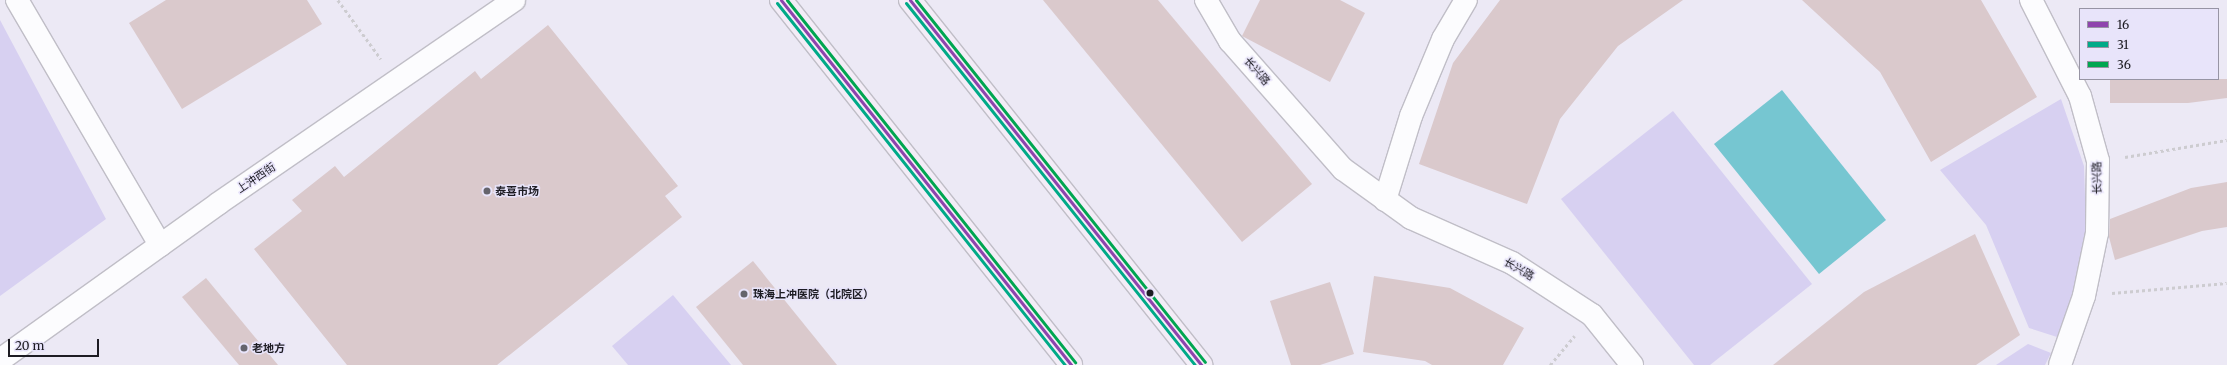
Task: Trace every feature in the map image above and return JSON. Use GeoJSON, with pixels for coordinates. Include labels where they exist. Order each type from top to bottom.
{"type":"FeatureCollection","features":[{"type":"Feature","properties":{"kind":"highway"},"geometry":{"type":"LineString","coordinates":[[781,0],[1071,365]]}},
{"type":"Feature","properties":{"kind":"highway"},"geometry":{"type":"LineString","coordinates":[[910,0],[1201,365]]}},
{"type":"Feature","properties":{"kind":"street"},"geometry":{"type":"LineString","coordinates":[[17,0],[160,246]]}},
{"type":"Feature","properties":{"kind":"street","name":"上沖西街"},"geometry":{"type":"LineString","coordinates":[[0,360],[160,246],[514,0]]}},
{"type":"Feature","properties":{"kind":"street","name":"长兴路"},"geometry":{"type":"LineString","coordinates":[[1206,0],[1230,41],[1338,164],[1411,218],[1512,263],[1592,315],[1632,365]]}},
{"type":"Feature","properties":{"kind":"street"},"geometry":{"type":"LineString","coordinates":[[1385,200],[1411,116],[1443,38],[1466,0]]}},
{"type":"Feature","properties":{"kind":"street","name":"长兴路"},"geometry":{"type":"LineString","coordinates":[[2031,0],[2080,96],[2098,161],[2097,233],[2084,296],[2060,365]]}},
{"type":"Feature","properties":{"kind":"path"},"geometry":{"type":"LineString","coordinates":[[338,0],[397,82]]}},
{"type":"Feature","properties":{"kind":"path"},"geometry":{"type":"LineString","coordinates":[[2098,161],[2227,140]]}},
{"type":"Feature","properties":{"kind":"path"},"geometry":{"type":"LineString","coordinates":[[2084,296],[2227,283]]}},
{"type":"Feature","properties":{"kind":"path"},"geometry":{"type":"LineString","coordinates":[[1550,365],[1592,315]]}},
{"type":"Feature","properties":{"kind":"shaded area"},"geometry":{"type":"Polygon","coordinates":[[[0,20],[106,219],[0,296],[0,20]]]}},
{"type":"Feature","properties":{"kind":"shaded area"},"geometry":{"type":"Polygon","coordinates":[[[2061,99],[2084,166],[2086,227],[2076,291],[2057,337],[2029,328],[1986,225],[1940,170],[2061,99]]]}},
{"type":"Feature","properties":{"kind":"shaded area"},"geometry":{"type":"Polygon","coordinates":[[[1673,111],[1812,284],[1710,365],[1694,365],[1561,199],[1673,111]]]}},
{"type":"Feature","properties":{"kind":"shaded area"},"geometry":{"type":"Polygon","coordinates":[[[673,295],[731,365],[628,365],[612,346],[673,295]]]}},
{"type":"Feature","properties":{"kind":"shaded area"},"geometry":{"type":"Polygon","coordinates":[[[2028,344],[2051,353],[2045,365],[1996,365],[2028,344]]]}},
{"type":"Feature","properties":{"kind":"water"},"geometry":{"type":"Polygon","coordinates":[[[1782,90],[1886,220],[1819,274],[1714,144],[1782,90]]]}},
{"type":"Feature","properties":{"kind":"building"},"geometry":{"type":"Polygon","coordinates":[[[166,0],[307,0],[322,24],[182,109],[129,23],[166,0]]]}},
{"type":"Feature","properties":{"kind":"building"},"geometry":{"type":"Polygon","coordinates":[[[1043,0],[1158,0],[1312,184],[1242,242],[1043,0]]]}},
{"type":"Feature","properties":{"kind":"building"},"geometry":{"type":"Polygon","coordinates":[[[1260,0],[1340,0],[1365,13],[1330,82],[1242,36],[1260,0]]]}},
{"type":"Feature","properties":{"kind":"building"},"geometry":{"type":"Polygon","coordinates":[[[1500,0],[1683,0],[1618,46],[1560,119],[1527,204],[1419,164],[1453,63],[1500,0]]]}},
{"type":"Feature","properties":{"kind":"building"},"geometry":{"type":"Polygon","coordinates":[[[1802,0],[1981,0],[2037,97],[1931,162],[1880,72],[1802,0]]]}},
{"type":"Feature","properties":{"kind":"building","name":"泰喜市场"},"geometry":{"type":"Polygon","coordinates":[[[548,25],[678,186],[665,196],[682,217],[497,365],[347,365],[254,249],[302,211],[292,200],[335,166],[344,177],[475,71],[481,79],[548,25]]]}},
{"type":"Feature","properties":{"kind":"building"},"geometry":{"type":"Polygon","coordinates":[[[2227,79],[2227,98],[2188,103],[2110,103],[2110,80],[2227,79]]]}},
{"type":"Feature","properties":{"kind":"building"},"geometry":{"type":"Polygon","coordinates":[[[2227,182],[2227,227],[2202,231],[2115,260],[2109,237],[2110,219],[2191,188],[2227,182]]]}},
{"type":"Feature","properties":{"kind":"building"},"geometry":{"type":"Polygon","coordinates":[[[1975,234],[2020,335],[1976,365],[1773,365],[1864,292],[1975,234]]]}},
{"type":"Feature","properties":{"kind":"building"},"geometry":{"type":"Polygon","coordinates":[[[753,261],[837,365],[743,365],[696,307],[753,261]]]}},
{"type":"Feature","properties":{"kind":"building"},"geometry":{"type":"Polygon","coordinates":[[[1374,276],[1450,288],[1524,328],[1503,365],[1432,365],[1425,361],[1363,352],[1374,276]]]}},
{"type":"Feature","properties":{"kind":"building"},"geometry":{"type":"Polygon","coordinates":[[[206,278],[278,365],[239,365],[182,297],[206,278]]]}},
{"type":"Feature","properties":{"kind":"building"},"geometry":{"type":"Polygon","coordinates":[[[1330,282],[1354,354],[1320,365],[1291,365],[1270,301],[1330,282]]]}},
{"type":"Feature","properties":{"kind":"transit line","name":"16"},"geometry":{"type":"LineString","coordinates":[[781,0],[1071,365]]}},
{"type":"Feature","properties":{"kind":"transit line","name":"36"},"geometry":{"type":"LineString","coordinates":[[787,0],[1075,362]]}},
{"type":"Feature","properties":{"kind":"transit line","name":"16"},"geometry":{"type":"LineString","coordinates":[[910,0],[1201,365]]}},
{"type":"Feature","properties":{"kind":"transit line","name":"36"},"geometry":{"type":"LineString","coordinates":[[916,0],[1205,362]]}},
{"type":"Feature","properties":{"kind":"transit line","name":"31"},"geometry":{"type":"LineString","coordinates":[[777,3],[1065,365]]}},
{"type":"Feature","properties":{"kind":"transit line","name":"31"},"geometry":{"type":"LineString","coordinates":[[906,3],[1195,365]]}},
{"type":"Feature","properties":{"kind":"place","name":"泰喜市场"},"geometry":{"type":"Point","coordinates":[487,191]}},
{"type":"Feature","properties":{"kind":"place","name":"珠海上冲医院（北院区）"},"geometry":{"type":"Point","coordinates":[744,294]}},
{"type":"Feature","properties":{"kind":"place","name":"老地方"},"geometry":{"type":"Point","coordinates":[244,348]}}]}
